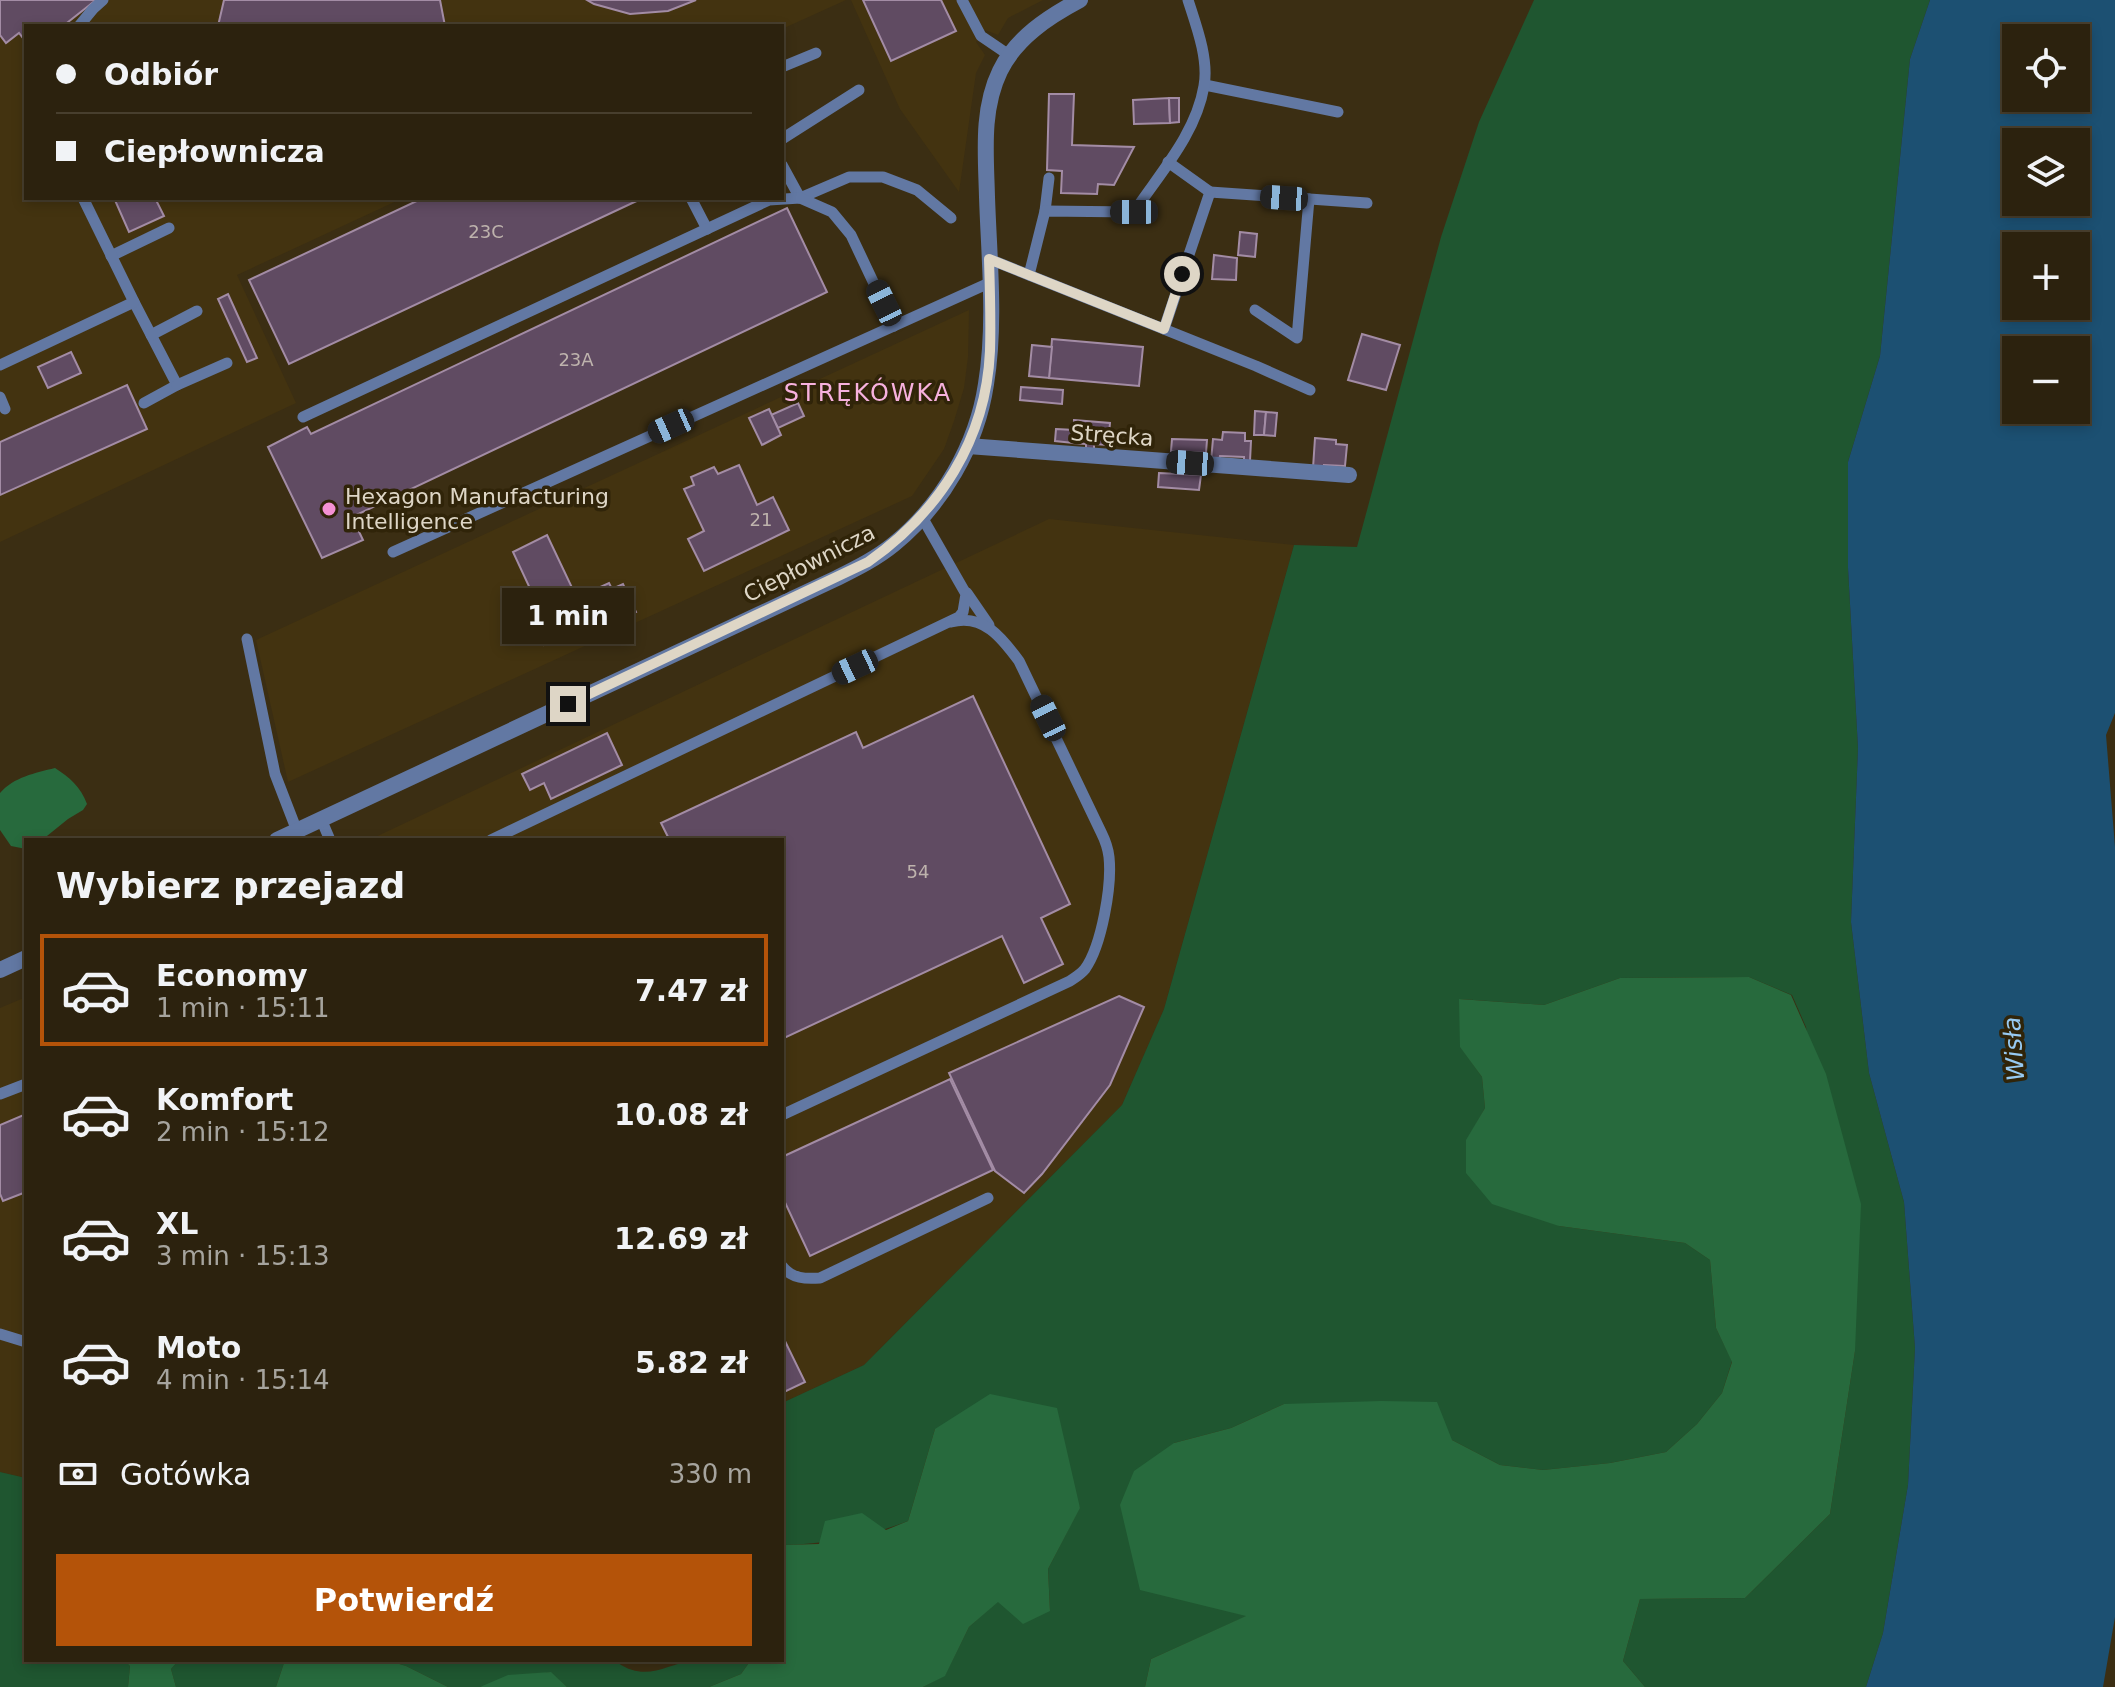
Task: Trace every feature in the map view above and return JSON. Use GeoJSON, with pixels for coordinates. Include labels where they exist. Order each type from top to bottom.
{"type":"FeatureCollection","features":[{"type":"Feature","properties":{"kind":"street","name":"Ciepłownicza"},"geometry":{"type":"LineString","coordinates":[[281,838],[848,573],[895,543],[922,517],[968,446],[986,386],[990,353],[985,148],[987,114],[995,82],[1009,55],[1030,32],[1080,0]]}},
{"type":"Feature","properties":{"kind":"street","name":"Stręcka"},"geometry":{"type":"LineString","coordinates":[[968,446],[1349,475]]}},
{"type":"Feature","properties":{"kind":"street"},"geometry":{"type":"LineString","coordinates":[[0,970],[24,959]]}},
{"type":"Feature","properties":{"kind":"lane"},"geometry":{"type":"LineString","coordinates":[[81,24],[103,0]]}},
{"type":"Feature","properties":{"kind":"lane"},"geometry":{"type":"LineString","coordinates":[[962,0],[981,36],[1009,55]]}},
{"type":"Feature","properties":{"kind":"lane"},"geometry":{"type":"LineString","coordinates":[[1045,211],[1134,212],[1168,162],[1190,129],[1205,85],[1202,44],[1188,0]]}},
{"type":"Feature","properties":{"kind":"lane"},"geometry":{"type":"LineString","coordinates":[[784,66],[816,53]]}},
{"type":"Feature","properties":{"kind":"lane"},"geometry":{"type":"LineString","coordinates":[[1205,85],[1338,112]]}},
{"type":"Feature","properties":{"kind":"lane"},"geometry":{"type":"LineString","coordinates":[[784,138],[859,90]]}},
{"type":"Feature","properties":{"kind":"lane"},"geometry":{"type":"LineString","coordinates":[[1168,162],[1210,192],[1367,203]]}},
{"type":"Feature","properties":{"kind":"lane"},"geometry":{"type":"LineString","coordinates":[[784,169],[800,198],[832,212],[851,235],[894,326]]}},
{"type":"Feature","properties":{"kind":"lane"},"geometry":{"type":"LineString","coordinates":[[784,199],[800,198],[849,177],[883,177],[917,190],[951,218]]}},
{"type":"Feature","properties":{"kind":"lane"},"geometry":{"type":"LineString","coordinates":[[1029,275],[1045,211],[1049,178]]}},
{"type":"Feature","properties":{"kind":"lane"},"geometry":{"type":"LineString","coordinates":[[1164,329],[1210,192]]}},
{"type":"Feature","properties":{"kind":"lane"},"geometry":{"type":"LineString","coordinates":[[1255,310],[1297,338],[1309,199]]}},
{"type":"Feature","properties":{"kind":"lane"},"geometry":{"type":"LineString","coordinates":[[84,200],[177,385]]}},
{"type":"Feature","properties":{"kind":"lane"},"geometry":{"type":"LineString","coordinates":[[692,200],[707,229]]}},
{"type":"Feature","properties":{"kind":"lane"},"geometry":{"type":"LineString","coordinates":[[303,417],[769,200]]}},
{"type":"Feature","properties":{"kind":"lane"},"geometry":{"type":"LineString","coordinates":[[111,256],[169,228]]}},
{"type":"Feature","properties":{"kind":"lane"},"geometry":{"type":"LineString","coordinates":[[989,259],[1310,390]]}},
{"type":"Feature","properties":{"kind":"lane"},"geometry":{"type":"LineString","coordinates":[[393,552],[989,283]]}},
{"type":"Feature","properties":{"kind":"lane"},"geometry":{"type":"LineString","coordinates":[[0,365],[134,302]]}},
{"type":"Feature","properties":{"kind":"lane"},"geometry":{"type":"LineString","coordinates":[[151,335],[197,311]]}},
{"type":"Feature","properties":{"kind":"lane"},"geometry":{"type":"LineString","coordinates":[[144,403],[227,363]]}},
{"type":"Feature","properties":{"kind":"lane"},"geometry":{"type":"LineString","coordinates":[[0,397],[5,409]]}},
{"type":"Feature","properties":{"kind":"lane"},"geometry":{"type":"LineString","coordinates":[[922,517],[993,632]]}},
{"type":"Feature","properties":{"kind":"lane"},"geometry":{"type":"LineString","coordinates":[[495,838],[951,622],[963,612],[966,600],[964,589]]}},
{"type":"Feature","properties":{"kind":"lane"},"geometry":{"type":"LineString","coordinates":[[784,1114],[1070,981],[1079,976],[1091,958],[1108,892],[1109,859],[1105,841],[1013,653],[984,625],[969,619],[951,622]]}},
{"type":"Feature","properties":{"kind":"lane"},"geometry":{"type":"LineString","coordinates":[[247,639],[275,774],[297,831]]}},
{"type":"Feature","properties":{"kind":"lane"},"geometry":{"type":"LineString","coordinates":[[321,819],[329,838]]}},
{"type":"Feature","properties":{"kind":"lane"},"geometry":{"type":"LineString","coordinates":[[0,1094],[24,1085]]}},
{"type":"Feature","properties":{"kind":"lane"},"geometry":{"type":"LineString","coordinates":[[784,1268],[794,1276],[820,1278],[988,1198]]}},
{"type":"Feature","properties":{"kind":"lane"},"geometry":{"type":"LineString","coordinates":[[0,1334],[24,1341]]}},
{"type":"Feature","properties":{"kind":"shaded area"},"geometry":{"type":"Polygon","coordinates":[[[0,0],[846,0],[784,28],[784,24],[24,24],[24,200],[399,200],[237,275],[296,403],[0,542],[0,0]]]}},
{"type":"Feature","properties":{"kind":"shaded area"},"geometry":{"type":"Polygon","coordinates":[[[851,0],[1043,0],[1008,18],[998,35],[985,30],[976,42],[985,55],[976,73],[959,192],[900,109],[851,0]]]}},
{"type":"Feature","properties":{"kind":"shaded area"},"geometry":{"type":"Polygon","coordinates":[[[969,310],[964,388],[954,421],[944,449],[912,496],[288,782],[256,640],[969,310]]]}},
{"type":"Feature","properties":{"kind":"shaded area"},"geometry":{"type":"Polygon","coordinates":[[[1049,519],[1294,545],[1164,1009],[1122,1105],[864,1365],[784,1402],[784,838],[373,838],[1049,519]]]}},
{"type":"Feature","properties":{"kind":"shaded area"},"geometry":{"type":"Polygon","coordinates":[[[24,998],[24,1478],[0,1472],[0,1008],[24,998]]]}},
{"type":"Feature","properties":{"kind":"green space"},"geometry":{"type":"Polygon","coordinates":[[[1534,0],[1930,0],[1910,59],[1880,356],[1848,462],[1848,568],[1858,748],[1851,922],[1869,1073],[1904,1202],[1915,1348],[1908,1485],[1883,1633],[1866,1687],[1645,1687],[1623,1661],[1640,1599],[1745,1598],[1830,1514],[1855,1351],[1806,1027],[1792,995],[1749,977],[1620,978],[1544,1005],[1460,999],[1460,1046],[1482,1077],[1485,1108],[1467,1140],[1559,1226],[1685,1243],[1710,1260],[1716,1328],[1732,1361],[1722,1393],[1697,1424],[1666,1452],[1610,1463],[1543,1470],[1500,1465],[1452,1440],[1284,1404],[1231,1428],[1174,1443],[1247,1616],[1151,1659],[1145,1687],[923,1687],[945,1675],[969,1627],[998,1601],[1050,1611],[1048,1569],[1080,1507],[935,1429],[908,1521],[846,1539],[784,1545],[784,1402],[864,1365],[1122,1105],[1164,1009],[1294,545],[1357,547],[1441,237],[1479,122],[1534,0]]]}},
{"type":"Feature","properties":{"kind":"green space"},"geometry":{"type":"Polygon","coordinates":[[[55,768],[74,783],[87,804],[44,838],[24,838],[24,849],[11,846],[0,830],[0,793],[18,779],[55,768]]]}},
{"type":"Feature","properties":{"kind":"green space"},"geometry":{"type":"Polygon","coordinates":[[[1749,977],[1791,995],[1826,1074],[1861,1204],[1855,1351],[1830,1514],[1745,1598],[1640,1599],[1623,1661],[1645,1687],[1145,1687],[1151,1659],[1246,1616],[1140,1590],[1120,1505],[1134,1471],[1174,1443],[1231,1428],[1284,1404],[1437,1402],[1452,1440],[1500,1465],[1543,1470],[1610,1463],[1666,1452],[1697,1424],[1722,1393],[1732,1362],[1716,1328],[1710,1260],[1685,1243],[1559,1226],[1492,1204],[1466,1173],[1466,1140],[1485,1108],[1482,1077],[1460,1047],[1459,999],[1544,1005],[1620,978],[1749,977]]]}},
{"type":"Feature","properties":{"kind":"green space"},"geometry":{"type":"Polygon","coordinates":[[[990,1394],[1057,1408],[1080,1508],[1048,1569],[1050,1611],[1023,1624],[998,1602],[969,1627],[945,1676],[923,1687],[709,1687],[741,1674],[750,1662],[784,1662],[784,1545],[819,1544],[825,1521],[862,1513],[886,1530],[908,1521],[935,1429],[990,1394]]]}},
{"type":"Feature","properties":{"kind":"green space"},"geometry":{"type":"Polygon","coordinates":[[[0,1472],[24,1478],[24,1662],[126,1662],[130,1666],[128,1687],[0,1687],[0,1472]]]}},
{"type":"Feature","properties":{"kind":"green space"},"geometry":{"type":"Polygon","coordinates":[[[126,1662],[177,1662],[171,1669],[176,1687],[128,1687],[130,1666],[126,1662]]]}},
{"type":"Feature","properties":{"kind":"green space"},"geometry":{"type":"Polygon","coordinates":[[[177,1662],[284,1662],[276,1687],[176,1687],[171,1669],[177,1662]]]}},
{"type":"Feature","properties":{"kind":"green space"},"geometry":{"type":"Polygon","coordinates":[[[284,1662],[393,1662],[448,1687],[276,1687],[284,1662]]]}},
{"type":"Feature","properties":{"kind":"green space"},"geometry":{"type":"Polygon","coordinates":[[[393,1662],[619,1662],[628,1669],[647,1672],[683,1662],[750,1662],[741,1674],[709,1687],[567,1687],[550,1672],[480,1687],[448,1687],[393,1662]]]}},
{"type":"Feature","properties":{"kind":"green space"},"geometry":{"type":"Polygon","coordinates":[[[551,1672],[567,1687],[480,1687],[508,1675],[551,1672]]]}},
{"type":"Feature","properties":{"kind":"water","name":"Wisła"},"geometry":{"type":"Polygon","coordinates":[[[1930,0],[2115,0],[2115,713],[2106,735],[2115,847],[2115,1617],[2103,1687],[1866,1687],[1883,1633],[1908,1485],[1915,1348],[1904,1202],[1869,1073],[1851,922],[1858,748],[1848,568],[1848,462],[1880,356],[1910,59],[1930,0]]]}},
{"type":"Feature","properties":{"kind":"building"},"geometry":{"type":"Polygon","coordinates":[[[0,0],[96,0],[66,24],[24,24],[24,39],[19,33],[6,43],[0,35],[0,0]]]}},
{"type":"Feature","properties":{"kind":"building"},"geometry":{"type":"Polygon","coordinates":[[[224,0],[440,0],[445,24],[218,24],[224,0]]]}},
{"type":"Feature","properties":{"kind":"building"},"geometry":{"type":"Polygon","coordinates":[[[587,0],[696,0],[668,11],[630,14],[587,0]]]}},
{"type":"Feature","properties":{"kind":"building"},"geometry":{"type":"Polygon","coordinates":[[[863,0],[941,0],[956,31],[891,61],[863,0]]]}},
{"type":"Feature","properties":{"kind":"building"},"geometry":{"type":"Polygon","coordinates":[[[1049,94],[1074,94],[1072,145],[1134,147],[1114,185],[1098,184],[1097,194],[1061,193],[1062,171],[1047,170],[1049,94]]]}},
{"type":"Feature","properties":{"kind":"building"},"geometry":{"type":"Polygon","coordinates":[[[1169,98],[1170,123],[1134,124],[1133,100],[1169,98]]]}},
{"type":"Feature","properties":{"kind":"building"},"geometry":{"type":"Polygon","coordinates":[[[1169,98],[1179,98],[1179,122],[1170,123],[1169,98]]]}},
{"type":"Feature","properties":{"kind":"building"},"geometry":{"type":"Polygon","coordinates":[[[115,200],[156,200],[164,216],[129,232],[115,200]]]}},
{"type":"Feature","properties":{"kind":"building"},"geometry":{"type":"Polygon","coordinates":[[[419,200],[639,200],[289,364],[249,280],[419,200]]]}},
{"type":"Feature","properties":{"kind":"building"},"geometry":{"type":"Polygon","coordinates":[[[787,208],[827,292],[352,517],[363,540],[322,558],[268,447],[307,427],[311,434],[787,208]]]}},
{"type":"Feature","properties":{"kind":"building"},"geometry":{"type":"Polygon","coordinates":[[[1240,232],[1257,234],[1255,257],[1238,255],[1240,232]]]}},
{"type":"Feature","properties":{"kind":"building"},"geometry":{"type":"Polygon","coordinates":[[[1214,255],[1237,258],[1236,280],[1212,279],[1214,255]]]}},
{"type":"Feature","properties":{"kind":"building"},"geometry":{"type":"Polygon","coordinates":[[[228,294],[257,358],[247,362],[218,299],[228,294]]]}},
{"type":"Feature","properties":{"kind":"building"},"geometry":{"type":"Polygon","coordinates":[[[1362,334],[1400,345],[1386,390],[1348,380],[1362,334]]]}},
{"type":"Feature","properties":{"kind":"building"},"geometry":{"type":"Polygon","coordinates":[[[1052,339],[1143,347],[1139,386],[1049,378],[1052,339]]]}},
{"type":"Feature","properties":{"kind":"building"},"geometry":{"type":"Polygon","coordinates":[[[1032,345],[1052,347],[1049,378],[1029,376],[1032,345]]]}},
{"type":"Feature","properties":{"kind":"building"},"geometry":{"type":"Polygon","coordinates":[[[71,352],[81,373],[48,388],[38,367],[71,352]]]}},
{"type":"Feature","properties":{"kind":"building"},"geometry":{"type":"Polygon","coordinates":[[[127,385],[147,429],[0,495],[0,442],[127,385]]]}},
{"type":"Feature","properties":{"kind":"building"},"geometry":{"type":"Polygon","coordinates":[[[1021,387],[1063,390],[1062,404],[1020,400],[1021,387]]]}},
{"type":"Feature","properties":{"kind":"building"},"geometry":{"type":"Polygon","coordinates":[[[798,403],[804,416],[778,428],[771,415],[798,403]]]}},
{"type":"Feature","properties":{"kind":"building"},"geometry":{"type":"Polygon","coordinates":[[[769,409],[781,435],[762,445],[749,418],[769,409]]]}},
{"type":"Feature","properties":{"kind":"building"},"geometry":{"type":"Polygon","coordinates":[[[1255,411],[1266,412],[1264,435],[1254,435],[1255,411]]]}},
{"type":"Feature","properties":{"kind":"building"},"geometry":{"type":"Polygon","coordinates":[[[1266,412],[1277,413],[1275,436],[1264,435],[1266,412]]]}},
{"type":"Feature","properties":{"kind":"building"},"geometry":{"type":"Polygon","coordinates":[[[1074,420],[1110,423],[1108,445],[1094,444],[1094,450],[1086,449],[1086,444],[1073,443],[1074,420]]]}},
{"type":"Feature","properties":{"kind":"building"},"geometry":{"type":"Polygon","coordinates":[[[1056,429],[1074,430],[1073,443],[1055,441],[1056,429]]]}},
{"type":"Feature","properties":{"kind":"building"},"geometry":{"type":"Polygon","coordinates":[[[1223,432],[1245,433],[1245,441],[1251,441],[1250,461],[1244,461],[1244,457],[1220,456],[1219,461],[1211,461],[1213,439],[1222,440],[1223,432]]]}},
{"type":"Feature","properties":{"kind":"building"},"geometry":{"type":"Polygon","coordinates":[[[1315,438],[1336,440],[1336,444],[1347,445],[1345,466],[1313,468],[1315,438]]]}},
{"type":"Feature","properties":{"kind":"building"},"geometry":{"type":"Polygon","coordinates":[[[1172,439],[1207,440],[1206,453],[1171,451],[1172,439]]]}},
{"type":"Feature","properties":{"kind":"building"},"geometry":{"type":"Polygon","coordinates":[[[739,465],[757,505],[773,497],[789,530],[704,571],[688,539],[704,531],[684,489],[694,485],[691,477],[714,467],[718,474],[739,465]]]}},
{"type":"Feature","properties":{"kind":"building"},"geometry":{"type":"Polygon","coordinates":[[[1159,473],[1201,475],[1199,490],[1158,487],[1159,473]]]}},
{"type":"Feature","properties":{"kind":"building"},"geometry":{"type":"Polygon","coordinates":[[[547,535],[575,594],[540,610],[513,552],[547,535]]]}},
{"type":"Feature","properties":{"kind":"building"},"geometry":{"type":"Polygon","coordinates":[[[609,583],[612,589],[623,584],[636,612],[621,619],[618,612],[544,645],[536,627],[563,615],[558,606],[609,583]]]}},
{"type":"Feature","properties":{"kind":"building"},"geometry":{"type":"Polygon","coordinates":[[[973,696],[1070,904],[1041,918],[1063,964],[1024,983],[1002,936],[784,1038],[784,838],[668,838],[661,823],[856,732],[863,748],[973,696]]]}},
{"type":"Feature","properties":{"kind":"building"},"geometry":{"type":"Polygon","coordinates":[[[607,733],[622,765],[551,799],[544,783],[530,790],[522,774],[607,733]]]}},
{"type":"Feature","properties":{"kind":"building"},"geometry":{"type":"Polygon","coordinates":[[[1119,996],[1144,1007],[1110,1085],[1024,1193],[995,1171],[949,1073],[1119,996]]]}},
{"type":"Feature","properties":{"kind":"building"},"geometry":{"type":"Polygon","coordinates":[[[950,1079],[993,1170],[810,1256],[784,1200],[784,1156],[950,1079]]]}},
{"type":"Feature","properties":{"kind":"building"},"geometry":{"type":"Polygon","coordinates":[[[24,1115],[24,1193],[3,1201],[0,1194],[0,1125],[24,1115]]]}},
{"type":"Feature","properties":{"kind":"building"},"geometry":{"type":"Polygon","coordinates":[[[784,1339],[805,1382],[784,1392],[784,1339]]]}},
{"type":"Feature","properties":{"kind":"place","name":"Hexagon Manufacturing Intelligence"},"geometry":{"type":"Point","coordinates":[329,509]}},
{"type":"Feature","properties":{"kind":"district","name":"STRĘKÓWKA"},"geometry":{"type":"Point","coordinates":[868,393]}},
{"type":"Feature","properties":{"kind":"route"},"geometry":{"type":"LineString","coordinates":[[568,704],[868,562],[895,543],[922,517],[940,495],[968,446],[986,386],[990,353],[989,259],[1164,329],[1182,274]]}}]}
